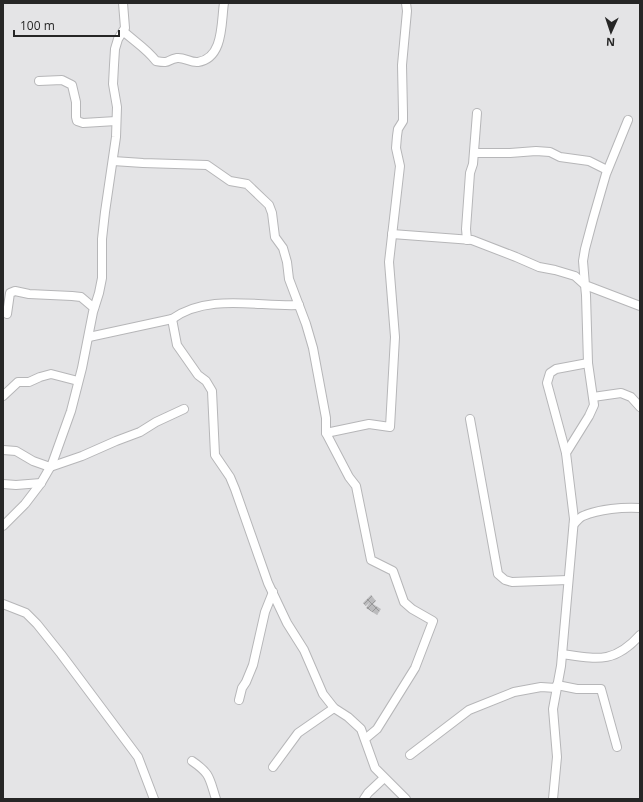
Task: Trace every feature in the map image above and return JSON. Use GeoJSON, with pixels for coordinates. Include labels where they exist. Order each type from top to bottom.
{"type":"FeatureCollection","features":[{"type":"Feature","properties":{"kind":"street"},"geometry":{"type":"LineString","coordinates":[[3,526],[25,504],[41,483],[50,467],[64,431],[89,337],[94,308],[102,278],[102,239],[116,137],[117,107],[113,84],[115,49],[118,39],[125,28],[123,3]]}},
{"type":"Feature","properties":{"kind":"street"},"geometry":{"type":"LineString","coordinates":[[123,31],[150,53],[156,61],[167,63],[178,58],[196,62],[203,61],[209,58],[218,44],[221,34],[224,3]]}},
{"type":"Feature","properties":{"kind":"street"},"geometry":{"type":"LineString","coordinates":[[326,433],[369,424],[390,427],[395,337],[389,262],[400,166],[397,136],[398,129],[403,121],[402,65],[406,3]]}},
{"type":"Feature","properties":{"kind":"street"},"geometry":{"type":"LineString","coordinates":[[39,81],[62,80],[72,85],[76,102],[77,121],[83,123],[116,121]]}},
{"type":"Feature","properties":{"kind":"street"},"geometry":{"type":"LineString","coordinates":[[466,240],[470,173],[473,164],[477,113]]}},
{"type":"Feature","properties":{"kind":"street"},"geometry":{"type":"LineString","coordinates":[[566,453],[589,416],[594,405],[588,363],[586,295],[583,262],[585,249],[607,170],[628,120]]}},
{"type":"Feature","properties":{"kind":"street"},"geometry":{"type":"LineString","coordinates":[[474,153],[550,152],[560,157],[589,161],[607,170]]}},
{"type":"Feature","properties":{"kind":"street"},"geometry":{"type":"LineString","coordinates":[[113,161],[207,165],[230,181],[247,184],[269,205],[272,213],[275,237],[283,248],[287,262],[289,279],[313,348],[326,418],[326,433],[349,477],[356,486],[371,560],[393,571],[404,602],[412,609],[433,621],[415,668],[377,728],[365,739]]}},
{"type":"Feature","properties":{"kind":"street"},"geometry":{"type":"LineString","coordinates":[[392,234],[472,240],[539,267],[556,270],[575,276],[585,285],[640,306]]}},
{"type":"Feature","properties":{"kind":"street"},"geometry":{"type":"LineString","coordinates":[[7,314],[10,293],[15,291],[28,294],[81,297],[94,308]]}},
{"type":"Feature","properties":{"kind":"street"},"geometry":{"type":"LineString","coordinates":[[89,337],[172,319],[180,313],[205,305],[223,303],[284,306],[299,305]]}},
{"type":"Feature","properties":{"kind":"street"},"geometry":{"type":"LineString","coordinates":[[172,319],[177,345],[198,375],[206,381],[212,391],[215,455],[230,477],[268,583],[287,623],[304,650],[323,694],[334,708],[348,717],[361,729],[376,768],[384,778],[406,799]]}},
{"type":"Feature","properties":{"kind":"street"},"geometry":{"type":"LineString","coordinates":[[553,799],[557,757],[553,709],[562,654],[574,524],[566,453],[548,383],[550,373],[556,369],[588,363]]}},
{"type":"Feature","properties":{"kind":"street"},"geometry":{"type":"LineString","coordinates":[[3,396],[18,382],[28,382],[51,374],[78,381]]}},
{"type":"Feature","properties":{"kind":"street"},"geometry":{"type":"LineString","coordinates":[[593,397],[621,393],[631,397],[640,407]]}},
{"type":"Feature","properties":{"kind":"street"},"geometry":{"type":"LineString","coordinates":[[3,450],[16,451],[33,461],[50,467],[82,456],[140,432],[156,422],[184,409]]}},
{"type":"Feature","properties":{"kind":"street"},"geometry":{"type":"LineString","coordinates":[[470,419],[498,574],[505,580],[512,582],[568,580]]}},
{"type":"Feature","properties":{"kind":"street"},"geometry":{"type":"LineString","coordinates":[[3,484],[16,485],[41,483]]}},
{"type":"Feature","properties":{"kind":"street"},"geometry":{"type":"LineString","coordinates":[[574,524],[582,516],[592,513],[627,507],[640,508]]}},
{"type":"Feature","properties":{"kind":"street"},"geometry":{"type":"LineString","coordinates":[[239,700],[242,688],[253,665],[265,612],[272,592]]}},
{"type":"Feature","properties":{"kind":"street"},"geometry":{"type":"LineString","coordinates":[[3,604],[26,613],[37,624],[138,757],[154,799]]}},
{"type":"Feature","properties":{"kind":"street"},"geometry":{"type":"LineString","coordinates":[[562,654],[596,659],[615,656],[640,635]]}},
{"type":"Feature","properties":{"kind":"street"},"geometry":{"type":"LineString","coordinates":[[410,755],[469,710],[514,692],[541,687],[557,686],[577,689],[601,689],[617,748]]}},
{"type":"Feature","properties":{"kind":"street"},"geometry":{"type":"LineString","coordinates":[[273,766],[298,733],[334,708]]}},
{"type":"Feature","properties":{"kind":"street"},"geometry":{"type":"LineString","coordinates":[[192,761],[204,769],[210,778],[216,799]]}},
{"type":"Feature","properties":{"kind":"street"},"geometry":{"type":"LineString","coordinates":[[364,799],[384,778]]}},
{"type":"Feature","properties":{"kind":"building"},"geometry":{"type":"Polygon","coordinates":[[[371,595],[376,601],[373,604],[381,609],[377,615],[366,608],[370,602],[366,606],[363,603],[371,595]]]}}]}
